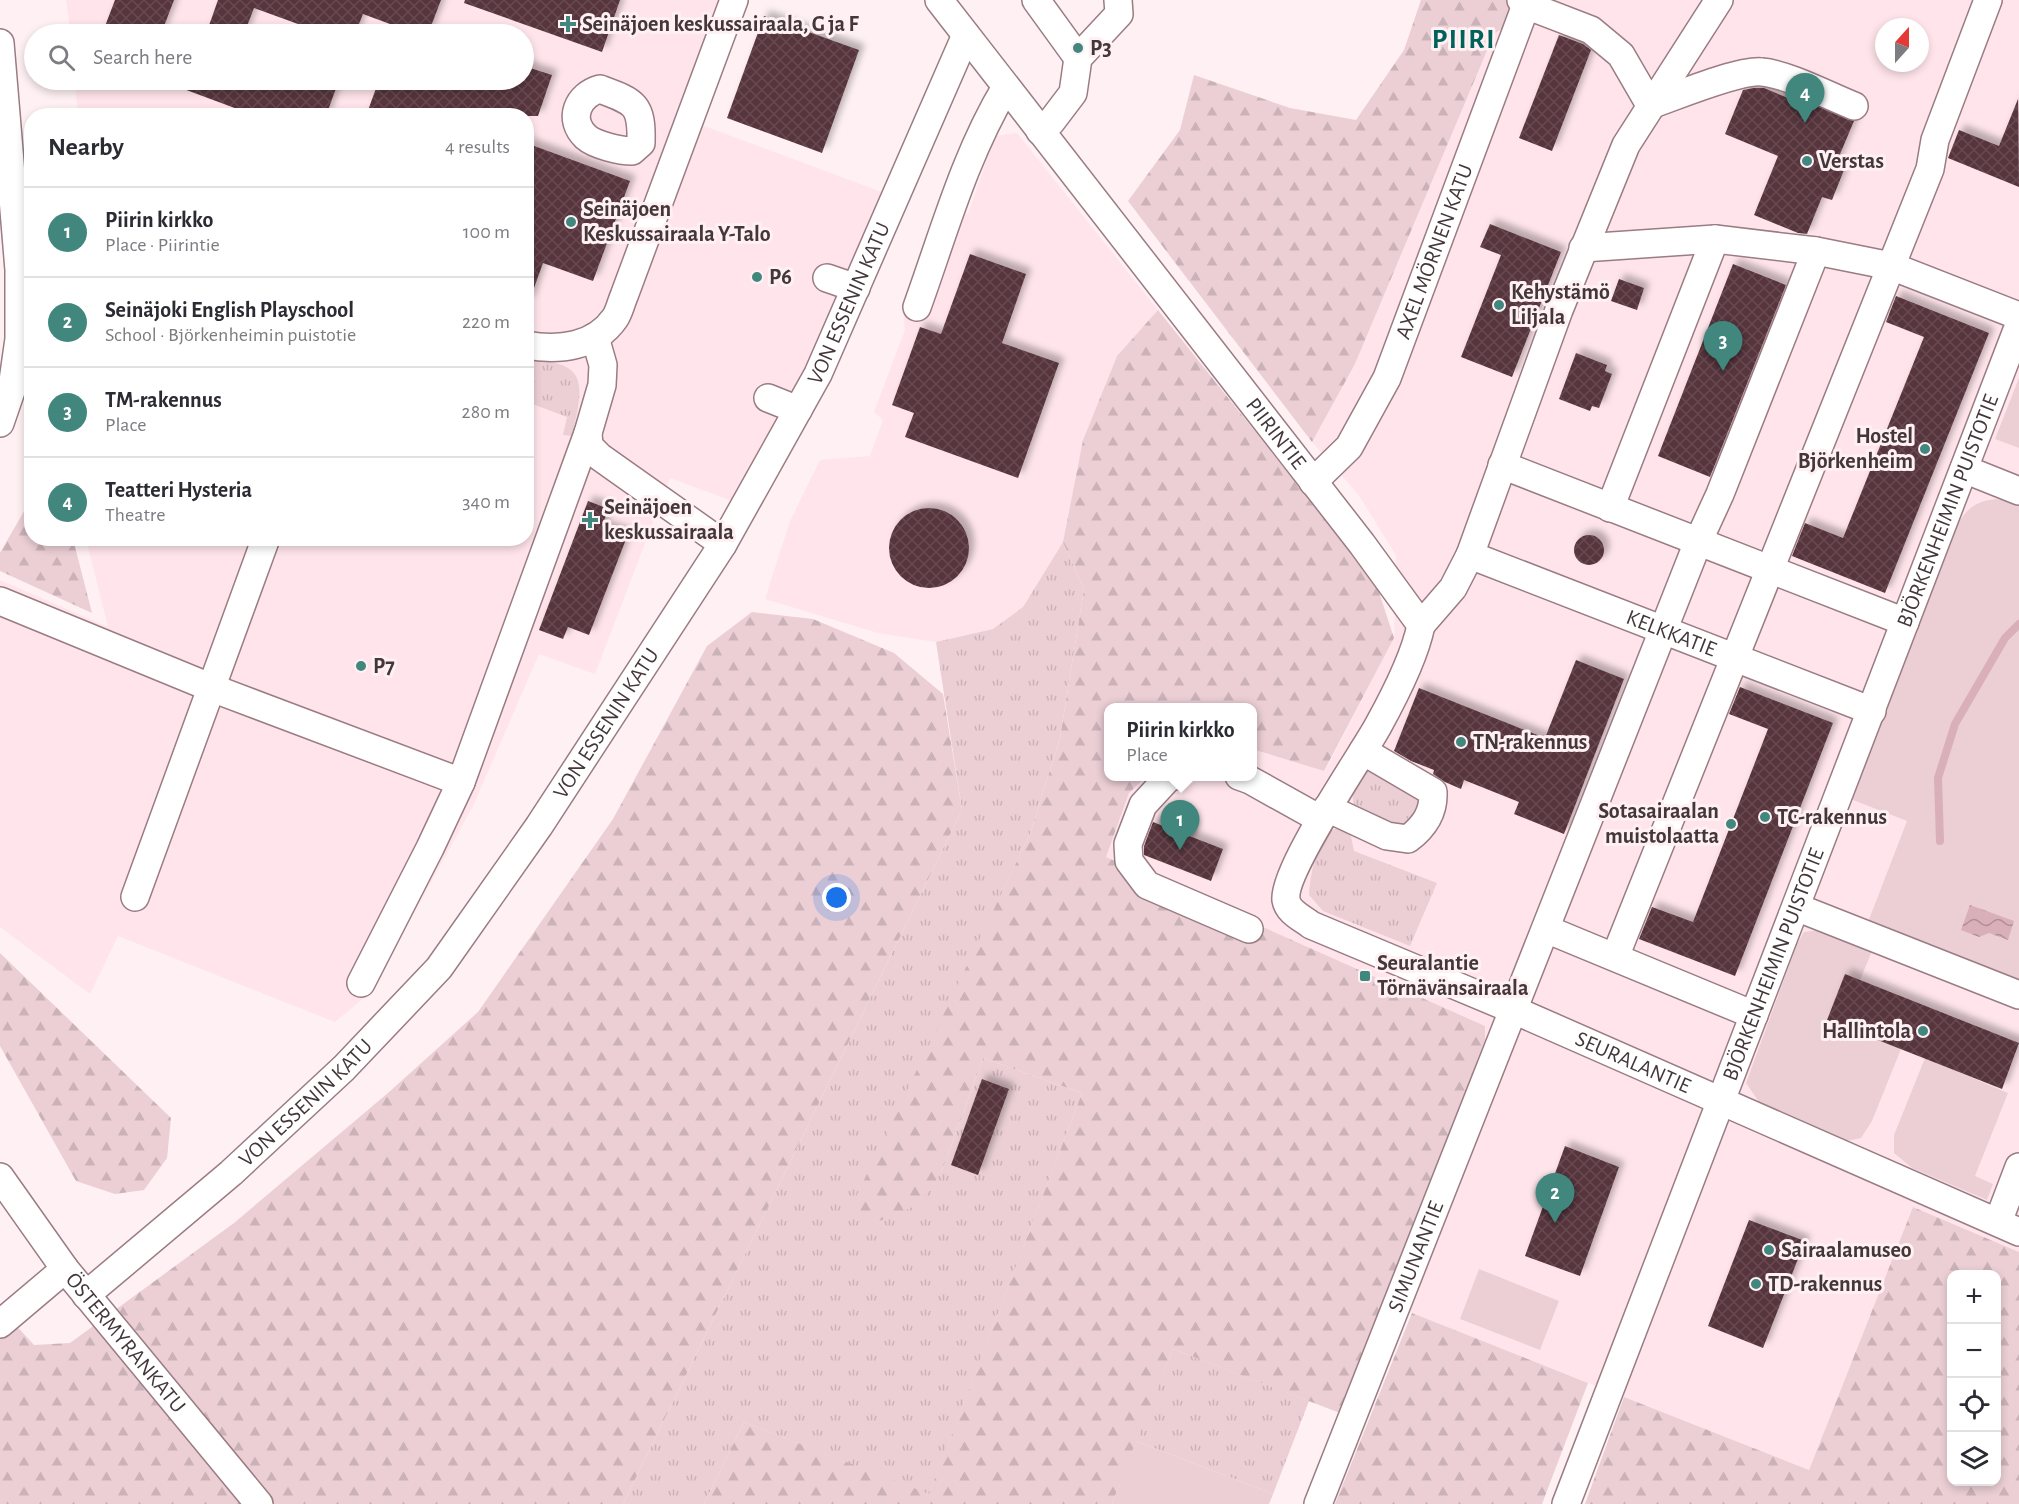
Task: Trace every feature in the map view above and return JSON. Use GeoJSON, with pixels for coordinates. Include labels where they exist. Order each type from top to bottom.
{"type":"FeatureCollection","features":[{"type":"Feature","properties":{"kind":"street"},"geometry":{"type":"LineString","coordinates":[[534,345],[561,347],[584,344],[595,338],[615,318],[734,0]]}},
{"type":"Feature","properties":{"kind":"street","name":"PIIRINTIE"},"geometry":{"type":"LineString","coordinates":[[939,0],[1408,604],[1421,625]]}},
{"type":"Feature","properties":{"kind":"street"},"geometry":{"type":"LineString","coordinates":[[1036,0],[1078,58]]}},
{"type":"Feature","properties":{"kind":"street"},"geometry":{"type":"LineString","coordinates":[[1324,814],[1379,725],[1418,644],[1421,625],[1453,588],[1470,555],[1583,248],[1626,145],[1719,0]]}},
{"type":"Feature","properties":{"kind":"street"},"geometry":{"type":"LineString","coordinates":[[1615,957],[1930,168],[1935,140],[1988,0]]}},
{"type":"Feature","properties":{"kind":"street"},"geometry":{"type":"LineString","coordinates":[[1523,3],[1591,30],[1614,48],[1621,54],[1650,105]]}},
{"type":"Feature","properties":{"kind":"street","name":"AXEL MÖRNEN KATU"},"geometry":{"type":"LineString","coordinates":[[1313,482],[1349,447],[1387,378],[1523,3]]}},
{"type":"Feature","properties":{"kind":"street"},"geometry":{"type":"LineString","coordinates":[[1040,131],[1051,122],[1073,93],[1078,58],[1126,5]]}},
{"type":"Feature","properties":{"kind":"street","name":"VON ESSENIN KATU"},"geometry":{"type":"LineString","coordinates":[[86,1295],[231,1173],[344,1068],[440,968],[539,826],[723,544],[818,374],[966,35]]}},
{"type":"Feature","properties":{"kind":"street"},"geometry":{"type":"LineString","coordinates":[[0,44],[5,169],[19,270],[19,339],[12,388],[0,423]]}},
{"type":"Feature","properties":{"kind":"street"},"geometry":{"type":"LineString","coordinates":[[1650,105],[1736,76],[1761,71],[1854,106]]}},
{"type":"Feature","properties":{"kind":"street"},"geometry":{"type":"LineString","coordinates":[[917,307],[972,151],[990,112],[1006,87]]}},
{"type":"Feature","properties":{"kind":"street"},"geometry":{"type":"LineString","coordinates":[[641,143],[676,157]]}},
{"type":"Feature","properties":{"kind":"street"},"geometry":{"type":"LineString","coordinates":[[1583,248],[1715,239],[1816,251],[1891,266],[2019,316]]}},
{"type":"Feature","properties":{"kind":"street"},"geometry":{"type":"LineString","coordinates":[[1610,508],[1715,239]]}},
{"type":"Feature","properties":{"kind":"street","name":"SIMUNANTIE"},"geometry":{"type":"LineString","coordinates":[[1318,1504],[1663,630],[1720,494],[1816,251]]}},
{"type":"Feature","properties":{"kind":"street"},"geometry":{"type":"LineString","coordinates":[[827,278],[856,288]]}},
{"type":"Feature","properties":{"kind":"street","name":"BJÖRKENHEIMIN PUISTOTIE"},"geometry":{"type":"LineString","coordinates":[[1566,1504],[2019,325]]}},
{"type":"Feature","properties":{"kind":"street"},"geometry":{"type":"LineString","coordinates":[[361,983],[461,782],[588,433],[602,385],[603,365],[595,338]]}},
{"type":"Feature","properties":{"kind":"street"},"geometry":{"type":"LineString","coordinates":[[768,398],[798,410]]}},
{"type":"Feature","properties":{"kind":"street"},"geometry":{"type":"LineString","coordinates":[[588,433],[589,446],[600,457],[723,544]]}},
{"type":"Feature","properties":{"kind":"street"},"geometry":{"type":"LineString","coordinates":[[1502,465],[1905,622]]}},
{"type":"Feature","properties":{"kind":"street"},"geometry":{"type":"LineString","coordinates":[[1964,469],[2019,491]]}},
{"type":"Feature","properties":{"kind":"street"},"geometry":{"type":"LineString","coordinates":[[135,897],[263,546]]}},
{"type":"Feature","properties":{"kind":"street","name":"KELKKATIE"},"geometry":{"type":"LineString","coordinates":[[1470,555],[1872,711]]}},
{"type":"Feature","properties":{"kind":"street"},"geometry":{"type":"LineString","coordinates":[[0,601],[173,659],[212,688],[461,782]]}},
{"type":"Feature","properties":{"kind":"street"},"geometry":{"type":"LineString","coordinates":[[1252,781],[1324,814],[1387,836],[1408,839],[1423,828],[1434,803],[1433,792],[1363,751]]}},
{"type":"Feature","properties":{"kind":"street"},"geometry":{"type":"LineString","coordinates":[[1165,781],[1143,805],[1128,843],[1129,861],[1147,885],[1249,929]]}},
{"type":"Feature","properties":{"kind":"street","name":"SEURALANTIE"},"geometry":{"type":"LineString","coordinates":[[1324,814],[1292,876],[1286,900],[1291,911],[1311,925],[1514,1010],[2009,1227]]}},
{"type":"Feature","properties":{"kind":"street"},"geometry":{"type":"LineString","coordinates":[[1796,907],[2019,995]]}},
{"type":"Feature","properties":{"kind":"street"},"geometry":{"type":"LineString","coordinates":[[1546,928],[1754,1016]]}},
{"type":"Feature","properties":{"kind":"street"},"geometry":{"type":"LineString","coordinates":[[2009,1227],[2019,1167]]}},
{"type":"Feature","properties":{"kind":"street","name":"ÖSTERMYRANKATU"},"geometry":{"type":"LineString","coordinates":[[0,1177],[65,1269],[259,1504]]}},
{"type":"Feature","properties":{"kind":"street"},"geometry":{"type":"LineString","coordinates":[[0,1324],[65,1269]]}},
{"type":"Feature","properties":{"kind":"shaded area","name":"Seinäjoen keskussairaala"},"geometry":{"type":"Polygon","coordinates":[[[66,0],[721,0],[680,117],[890,195],[814,358],[732,501],[670,478],[595,674],[539,654],[473,806],[370,993],[335,1022],[118,936],[90,994],[0,927],[0,580],[108,627],[88,546],[534,546],[534,108],[77,108],[76,90],[534,90],[534,24],[70,24],[66,0]]]}},
{"type":"Feature","properties":{"kind":"shaded area","name":"PIIRI"},"geometry":{"type":"Polygon","coordinates":[[[1545,0],[2019,0],[2019,1252],[1913,1207],[1809,1470],[1386,1303],[1485,1041],[1485,1026],[1105,857],[1129,793],[1142,781],[1257,781],[1257,751],[1325,771],[1394,638],[1396,555],[1358,494],[1312,442],[1355,364],[1494,34],[1545,0]]]}},
{"type":"Feature","properties":{"kind":"shaded area"},"geometry":{"type":"Polygon","coordinates":[[[1017,133],[1158,310],[1117,356],[1083,440],[1063,542],[1023,607],[993,629],[936,642],[878,633],[765,599],[790,521],[820,460],[870,456],[883,420],[874,412],[905,330],[903,309],[943,203],[968,214],[995,136],[1017,133]]]}},
{"type":"Feature","properties":{"kind":"green space"},"geometry":{"type":"Polygon","coordinates":[[[1421,0],[1545,0],[1494,34],[1355,364],[1312,442],[1128,201],[1180,130],[1194,75],[1290,108],[1356,120],[1404,50],[1421,0]]]}},
{"type":"Feature","properties":{"kind":"green space"},"geometry":{"type":"Polygon","coordinates":[[[1158,310],[1376,583],[1394,638],[1324,771],[1257,751],[1257,703],[1104,703],[1104,781],[1142,781],[1129,793],[1106,857],[1485,1026],[1485,1040],[1386,1303],[1340,1413],[1173,1349],[1112,1504],[704,1504],[744,1422],[929,1494],[1082,1093],[983,1058],[941,1173],[920,1204],[870,1225],[853,1203],[1030,834],[1060,738],[1084,589],[1063,542],[1083,440],[1117,356],[1158,310]]]}},
{"type":"Feature","properties":{"kind":"green space"},"geometry":{"type":"Polygon","coordinates":[[[534,361],[562,365],[572,371],[578,379],[579,403],[572,436],[563,435],[567,417],[534,405],[534,361]]]}},
{"type":"Feature","properties":{"kind":"green space"},"geometry":{"type":"Polygon","coordinates":[[[2019,378],[2019,448],[1995,439],[2019,378]]]}},
{"type":"Feature","properties":{"kind":"green space"},"geometry":{"type":"Polygon","coordinates":[[[1996,499],[2019,504],[2019,982],[1868,922],[1907,821],[1848,798],[1954,530],[1970,508],[1981,502],[1996,499]]]}},
{"type":"Feature","properties":{"kind":"green space"},"geometry":{"type":"Polygon","coordinates":[[[24,511],[24,546],[75,546],[92,613],[0,571],[0,553],[24,511]]]}},
{"type":"Feature","properties":{"kind":"green space"},"geometry":{"type":"Polygon","coordinates":[[[1063,542],[1084,589],[1060,738],[1030,834],[932,1041],[941,1173],[983,1058],[1082,1093],[929,1495],[744,1422],[704,1504],[623,1504],[962,810],[936,642],[993,629],[1023,607],[1063,542]]]}},
{"type":"Feature","properties":{"kind":"green space"},"geometry":{"type":"Polygon","coordinates":[[[752,612],[813,619],[894,653],[943,694],[962,810],[623,1504],[0,1504],[0,1308],[34,1345],[70,1343],[234,1223],[388,1093],[478,1012],[613,819],[707,646],[752,612]]]}},
{"type":"Feature","properties":{"kind":"green space"},"geometry":{"type":"Polygon","coordinates":[[[1374,770],[1414,791],[1419,801],[1410,824],[1397,826],[1354,804],[1352,794],[1363,771],[1374,770]]]}},
{"type":"Feature","properties":{"kind":"green space"},"geometry":{"type":"Polygon","coordinates":[[[1338,828],[1346,829],[1351,836],[1354,851],[1437,883],[1410,946],[1323,911],[1309,895],[1313,867],[1320,846],[1331,832],[1338,828]]]}},
{"type":"Feature","properties":{"kind":"green space"},"geometry":{"type":"Polygon","coordinates":[[[1819,930],[1872,951],[1860,980],[1845,975],[1827,1020],[1901,1049],[1872,1121],[1861,1138],[1847,1141],[1789,1118],[1759,1102],[1746,1083],[1797,944],[1804,932],[1819,930]]]}},
{"type":"Feature","properties":{"kind":"green space"},"geometry":{"type":"Polygon","coordinates":[[[0,953],[171,1118],[167,1158],[144,1190],[115,1194],[76,1181],[0,1046],[0,953]]]}},
{"type":"Feature","properties":{"kind":"green space"},"geometry":{"type":"Polygon","coordinates":[[[1925,1058],[2008,1093],[1975,1176],[1993,1184],[1987,1200],[1912,1168],[1894,1153],[1894,1135],[1925,1058]]]}},
{"type":"Feature","properties":{"kind":"green space"},"geometry":{"type":"Polygon","coordinates":[[[1913,1207],[2019,1252],[2019,1504],[1585,1504],[1624,1397],[1809,1470],[1913,1207]]]}},
{"type":"Feature","properties":{"kind":"green space"},"geometry":{"type":"Polygon","coordinates":[[[1479,1269],[1559,1301],[1540,1350],[1460,1319],[1479,1269]]]}},
{"type":"Feature","properties":{"kind":"green space"},"geometry":{"type":"Polygon","coordinates":[[[1412,1313],[1588,1383],[1542,1504],[1335,1504],[1412,1313]]]}},
{"type":"Feature","properties":{"kind":"green space"},"geometry":{"type":"Polygon","coordinates":[[[1173,1349],[1309,1401],[1273,1494],[1136,1441],[1173,1349]]]}},
{"type":"Feature","properties":{"kind":"green space"},"geometry":{"type":"Polygon","coordinates":[[[1136,1441],[1273,1494],[1269,1504],[1112,1504],[1136,1441]]]}},
{"type":"Feature","properties":{"kind":"water"},"geometry":{"type":"Polygon","coordinates":[[[1970,905],[2014,921],[2008,940],[1989,933],[1979,937],[1961,930],[1970,905]]]}},
{"type":"Feature","properties":{"kind":"building"},"geometry":{"type":"Polygon","coordinates":[[[115,0],[174,0],[165,24],[106,24],[115,0]]]}},
{"type":"Feature","properties":{"kind":"building"},"geometry":{"type":"Polygon","coordinates":[[[218,0],[441,0],[432,24],[390,24],[363,14],[359,24],[298,24],[254,8],[248,24],[210,24],[218,0]]]}},
{"type":"Feature","properties":{"kind":"building","name":"Seinäjoen keskussairaala, G ja F"},"geometry":{"type":"Polygon","coordinates":[[[465,0],[620,0],[602,52],[534,28],[534,24],[523,24],[464,3],[465,0]]]}},
{"type":"Feature","properties":{"kind":"building"},"geometry":{"type":"Polygon","coordinates":[[[764,16],[859,50],[822,153],[727,118],[764,16]]]}},
{"type":"Feature","properties":{"kind":"building"},"geometry":{"type":"Polygon","coordinates":[[[1559,35],[1583,44],[1591,50],[1552,151],[1519,138],[1559,35]]]}},
{"type":"Feature","properties":{"kind":"building"},"geometry":{"type":"Polygon","coordinates":[[[534,69],[552,75],[538,116],[534,116],[534,108],[369,108],[375,90],[534,90],[534,69]]]}},
{"type":"Feature","properties":{"kind":"building","name":"Verstas"},"geometry":{"type":"Polygon","coordinates":[[[1764,88],[1802,104],[1804,101],[1854,121],[1835,166],[1844,170],[1832,200],[1822,197],[1807,234],[1798,233],[1754,215],[1778,156],[1725,134],[1743,90],[1764,88]]]}},
{"type":"Feature","properties":{"kind":"building"},"geometry":{"type":"Polygon","coordinates":[[[186,90],[335,90],[329,108],[235,108],[186,90]]]}},
{"type":"Feature","properties":{"kind":"building"},"geometry":{"type":"Polygon","coordinates":[[[2018,99],[2019,187],[1948,158],[1959,130],[1999,146],[2018,99]]]}},
{"type":"Feature","properties":{"kind":"building","name":"Seinäjoen Keskussairaala Y-Talo"},"geometry":{"type":"Polygon","coordinates":[[[534,146],[630,181],[593,281],[543,263],[534,288],[534,146]]]}},
{"type":"Feature","properties":{"kind":"building"},"geometry":{"type":"Polygon","coordinates":[[[1490,224],[1561,252],[1512,377],[1461,357],[1501,255],[1480,247],[1490,224]]]}},
{"type":"Feature","properties":{"kind":"building"},"geometry":{"type":"Polygon","coordinates":[[[970,254],[1026,274],[1002,343],[1059,363],[1018,478],[905,437],[914,413],[892,405],[920,327],[941,334],[970,254]]]}},
{"type":"Feature","properties":{"kind":"building"},"geometry":{"type":"Polygon","coordinates":[[[1733,264],[1786,285],[1710,477],[1658,456],[1733,264]]]}},
{"type":"Feature","properties":{"kind":"building"},"geometry":{"type":"Polygon","coordinates":[[[1619,279],[1644,288],[1637,310],[1611,301],[1619,279]]]}},
{"type":"Feature","properties":{"kind":"building"},"geometry":{"type":"Polygon","coordinates":[[[1896,296],[1989,333],[1885,593],[1792,556],[1805,523],[1843,538],[1924,337],[1886,322],[1896,296]]]}},
{"type":"Feature","properties":{"kind":"building"},"geometry":{"type":"Polygon","coordinates":[[[1576,353],[1607,365],[1605,371],[1612,374],[1599,408],[1592,406],[1590,411],[1559,399],[1576,353]]]}},
{"type":"Feature","properties":{"kind":"building"},"geometry":{"type":"Polygon","coordinates":[[[588,501],[609,509],[602,525],[628,534],[589,635],[568,627],[563,639],[539,630],[588,501]]]}},
{"type":"Feature","properties":{"kind":"building"},"geometry":{"type":"Polygon","coordinates":[[[929,508],[944,511],[957,520],[966,533],[969,548],[966,563],[957,576],[944,585],[929,588],[914,585],[901,576],[892,563],[889,548],[892,533],[901,520],[914,511],[929,508]]]}},
{"type":"Feature","properties":{"kind":"building"},"geometry":{"type":"Polygon","coordinates":[[[1589,535],[1595,536],[1603,544],[1603,556],[1595,564],[1589,565],[1583,564],[1575,556],[1574,550],[1575,544],[1583,536],[1589,535]]]}},
{"type":"Feature","properties":{"kind":"building","name":"TN-rakennus"},"geometry":{"type":"Polygon","coordinates":[[[1576,660],[1624,679],[1564,834],[1514,814],[1519,802],[1464,780],[1461,789],[1433,774],[1434,770],[1394,751],[1419,688],[1545,738],[1576,660]]]}},
{"type":"Feature","properties":{"kind":"building","name":"TC-rakennus"},"geometry":{"type":"Polygon","coordinates":[[[1740,687],[1833,723],[1735,976],[1639,939],[1652,907],[1693,922],[1768,729],[1729,714],[1740,687]]]}},
{"type":"Feature","properties":{"kind":"building"},"geometry":{"type":"Polygon","coordinates":[[[1153,822],[1223,849],[1211,881],[1144,855],[1144,846],[1153,822]]]}},
{"type":"Feature","properties":{"kind":"building","name":"Hallintola"},"geometry":{"type":"Polygon","coordinates":[[[1845,974],[2019,1043],[2002,1089],[1827,1020],[1845,974]]]}},
{"type":"Feature","properties":{"kind":"building"},"geometry":{"type":"Polygon","coordinates":[[[982,1079],[1009,1089],[978,1175],[951,1165],[982,1079]]]}},
{"type":"Feature","properties":{"kind":"building"},"geometry":{"type":"Polygon","coordinates":[[[1565,1146],[1619,1167],[1580,1276],[1525,1256],[1565,1146]]]}},
{"type":"Feature","properties":{"kind":"building","name":"TD-rakennus"},"geometry":{"type":"Polygon","coordinates":[[[1749,1220],[1805,1241],[1763,1348],[1708,1326],[1749,1220]]]}},
{"type":"Feature","properties":{"kind":"waterway"},"geometry":{"type":"LineString","coordinates":[[1940,841],[1938,778],[1955,724],[2005,638],[2019,624]]}},
{"type":"Feature","properties":{"kind":"place","name":"Seinäjoen keskussairaala, G ja F"},"geometry":{"type":"Point","coordinates":[568,24]}},
{"type":"Feature","properties":{"kind":"place","name":"P3"},"geometry":{"type":"Point","coordinates":[1078,48]}},
{"type":"Feature","properties":{"kind":"place","name":"Teatteri Hysteria"},"geometry":{"type":"Point","coordinates":[1805,123]}},
{"type":"Feature","properties":{"kind":"place","name":"Verstas"},"geometry":{"type":"Point","coordinates":[1807,161]}},
{"type":"Feature","properties":{"kind":"place","name":"Seinäjoen Keskussairaala Y-Talo"},"geometry":{"type":"Point","coordinates":[571,222]}},
{"type":"Feature","properties":{"kind":"place","name":"P6"},"geometry":{"type":"Point","coordinates":[757,277]}},
{"type":"Feature","properties":{"kind":"place","name":"Kehystämö Liljala"},"geometry":{"type":"Point","coordinates":[1499,305]}},
{"type":"Feature","properties":{"kind":"place","name":"TM-rakennus"},"geometry":{"type":"Point","coordinates":[1723,371]}},
{"type":"Feature","properties":{"kind":"place","name":"Hostel Björkenheim"},"geometry":{"type":"Point","coordinates":[1925,449]}},
{"type":"Feature","properties":{"kind":"place","name":"Seinäjoen keskussairaala"},"geometry":{"type":"Point","coordinates":[590,520]}},
{"type":"Feature","properties":{"kind":"place","name":"P7"},"geometry":{"type":"Point","coordinates":[361,666]}},
{"type":"Feature","properties":{"kind":"place","name":"TN-rakennus"},"geometry":{"type":"Point","coordinates":[1461,742]}},
{"type":"Feature","properties":{"kind":"place","name":"TC-rakennus"},"geometry":{"type":"Point","coordinates":[1765,817]}},
{"type":"Feature","properties":{"kind":"place","name":"Sotasairaalan muistolaatta"},"geometry":{"type":"Point","coordinates":[1731,824]}},
{"type":"Feature","properties":{"kind":"place","name":"Piirin kirkko"},"geometry":{"type":"Point","coordinates":[1180,850]}},
{"type":"Feature","properties":{"kind":"place","name":"Seuralantie Törnävänsairaala"},"geometry":{"type":"Point","coordinates":[1365,976]}},
{"type":"Feature","properties":{"kind":"place","name":"Hallintola"},"geometry":{"type":"Point","coordinates":[1923,1031]}},
{"type":"Feature","properties":{"kind":"place","name":"Seinäjoki English Playschool"},"geometry":{"type":"Point","coordinates":[1555,1223]}},
{"type":"Feature","properties":{"kind":"place","name":"Sairaalamuseo"},"geometry":{"type":"Point","coordinates":[1769,1250]}},
{"type":"Feature","properties":{"kind":"place","name":"TD-rakennus"},"geometry":{"type":"Point","coordinates":[1756,1284]}},
{"type":"Feature","properties":{"kind":"district","name":"PIIRI"},"geometry":{"type":"Point","coordinates":[1464,40]}}]}
